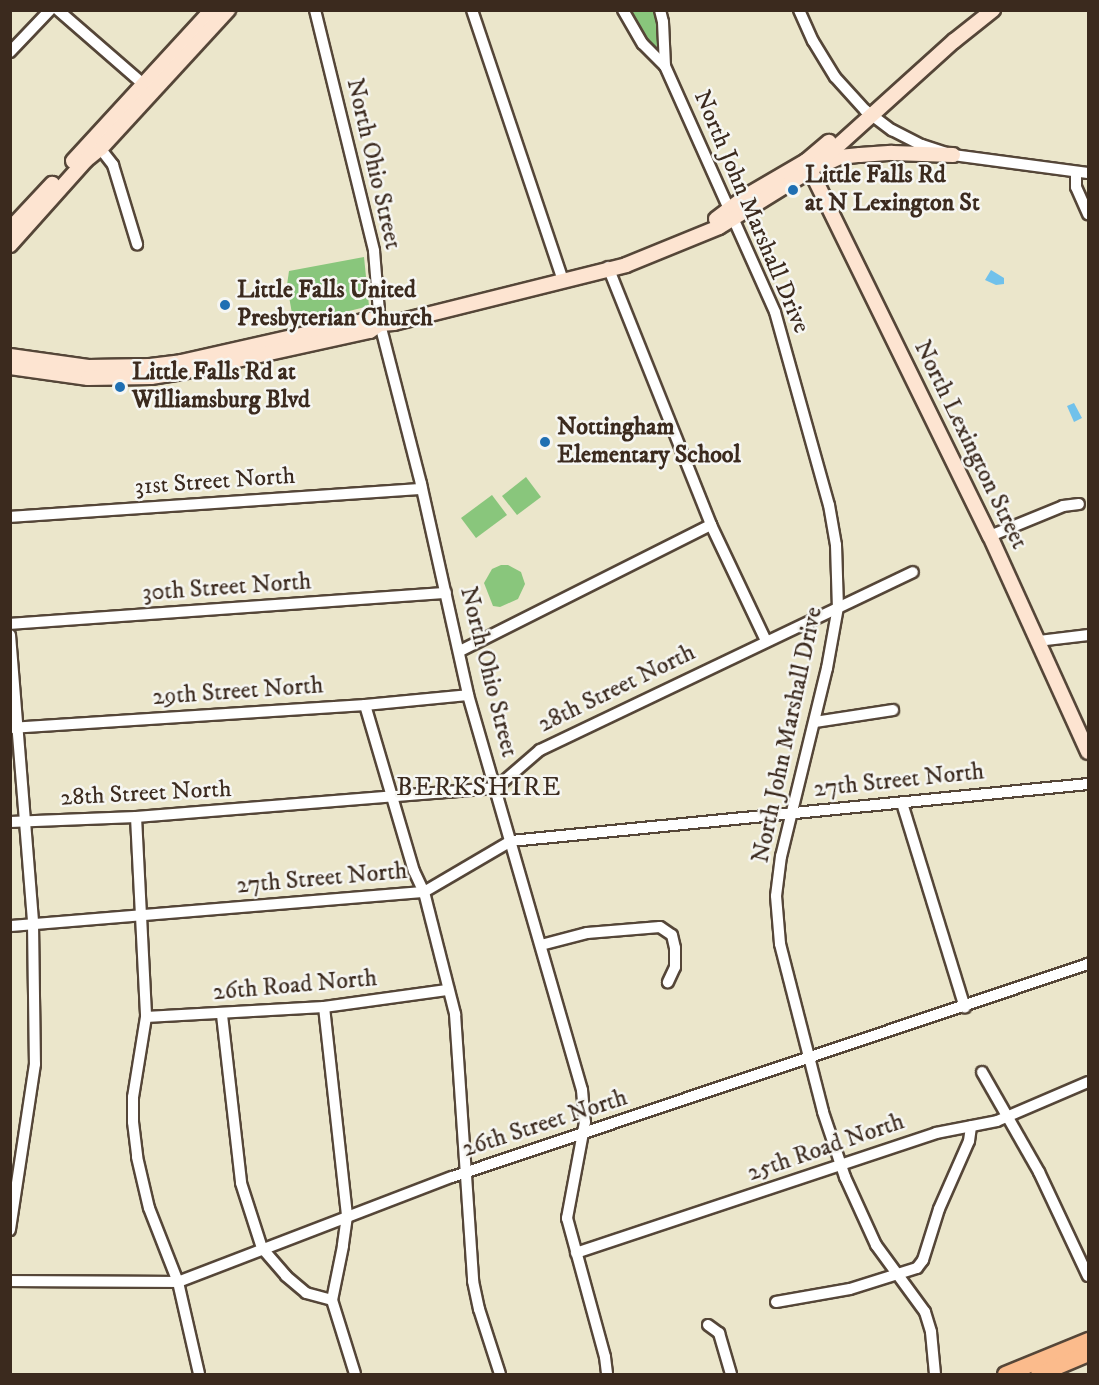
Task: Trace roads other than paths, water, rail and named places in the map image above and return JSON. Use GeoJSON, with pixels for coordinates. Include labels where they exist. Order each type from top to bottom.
{"type":"FeatureCollection","features":[{"type":"Feature","properties":{"kind":"main road"},"geometry":{"type":"LineString","coordinates":[[1005,1374],[1089,1340]]}},
{"type":"Feature","properties":{"kind":"main road"},"geometry":{"type":"LineString","coordinates":[[1038,1374],[1089,1353]]}},
{"type":"Feature","properties":{"kind":"street"},"geometry":{"type":"LineString","coordinates":[[10,52],[50,10]]}},
{"type":"Feature","properties":{"kind":"street"},"geometry":{"type":"LineString","coordinates":[[58,10],[148,88]]}},
{"type":"Feature","properties":{"kind":"street"},"geometry":{"type":"LineString","coordinates":[[10,229],[97,144],[148,88],[212,10]]}},
{"type":"Feature","properties":{"kind":"street"},"geometry":{"type":"LineString","coordinates":[[148,88],[228,10]]}},
{"type":"Feature","properties":{"kind":"street","name":"North Ohio Street"},"geometry":{"type":"LineString","coordinates":[[315,10],[374,251],[380,324],[422,489],[468,695],[582,1090],[585,1121],[567,1210],[568,1224],[605,1357],[607,1374]]}},
{"type":"Feature","properties":{"kind":"street"},"geometry":{"type":"LineString","coordinates":[[472,10],[563,281]]}},
{"type":"Feature","properties":{"kind":"street","name":"North John Marshall Drive"},"geometry":{"type":"LineString","coordinates":[[623,10],[643,44],[665,66],[780,325],[819,467],[836,545],[837,607],[832,646],[815,722],[781,856],[776,896],[777,920],[785,966],[809,1058],[841,1165],[868,1229],[898,1274],[916,1296],[928,1317],[935,1374]]}},
{"type":"Feature","properties":{"kind":"street","name":"North John Marshall Drive"},"geometry":{"type":"LineString","coordinates":[[660,10],[663,21],[665,66]]}},
{"type":"Feature","properties":{"kind":"street"},"geometry":{"type":"LineString","coordinates":[[799,10],[813,41],[835,77],[869,112],[907,138],[953,155]]}},
{"type":"Feature","properties":{"kind":"street"},"geometry":{"type":"LineString","coordinates":[[869,112],[978,10]]}},
{"type":"Feature","properties":{"kind":"street"},"geometry":{"type":"LineString","coordinates":[[808,165],[954,40],[993,10]]}},
{"type":"Feature","properties":{"kind":"street"},"geometry":{"type":"LineString","coordinates":[[97,144],[113,165],[137,244]]}},
{"type":"Feature","properties":{"kind":"street"},"geometry":{"type":"LineString","coordinates":[[10,245],[86,160],[97,144]]}},
{"type":"Feature","properties":{"kind":"street"},"geometry":{"type":"LineString","coordinates":[[10,367],[88,378],[151,377],[360,333],[380,324],[394,323],[563,281],[608,267],[623,256],[731,214],[746,196],[808,165],[840,157],[892,153],[953,155],[1089,173]]}},
{"type":"Feature","properties":{"kind":"street","name":"North Lexington Street"},"geometry":{"type":"LineString","coordinates":[[808,165],[990,536],[1089,752]]}},
{"type":"Feature","properties":{"kind":"street"},"geometry":{"type":"LineString","coordinates":[[1076,172],[1076,186],[1089,214]]}},
{"type":"Feature","properties":{"kind":"street"},"geometry":{"type":"LineString","coordinates":[[608,267],[711,525],[766,641]]}},
{"type":"Feature","properties":{"kind":"street"},"geometry":{"type":"LineString","coordinates":[[10,356],[88,367],[150,366],[182,362],[368,320],[380,324]]}},
{"type":"Feature","properties":{"kind":"street","name":"31st Street North"},"geometry":{"type":"LineString","coordinates":[[10,517],[422,489]]}},
{"type":"Feature","properties":{"kind":"street"},"geometry":{"type":"LineString","coordinates":[[990,536],[1063,506],[1079,504]]}},
{"type":"Feature","properties":{"kind":"street"},"geometry":{"type":"LineString","coordinates":[[460,651],[711,525]]}},
{"type":"Feature","properties":{"kind":"street","name":"28th Street North"},"geometry":{"type":"LineString","coordinates":[[10,822],[136,817],[496,788],[540,750],[913,572]]}},
{"type":"Feature","properties":{"kind":"street","name":"30th Street North"},"geometry":{"type":"LineString","coordinates":[[10,624],[446,593]]}},
{"type":"Feature","properties":{"kind":"street"},"geometry":{"type":"LineString","coordinates":[[10,635],[14,727],[25,822],[33,924],[35,1064],[10,1230]]}},
{"type":"Feature","properties":{"kind":"street"},"geometry":{"type":"LineString","coordinates":[[1038,640],[1089,635]]}},
{"type":"Feature","properties":{"kind":"street","name":"29th Street North"},"geometry":{"type":"LineString","coordinates":[[14,727],[365,705],[468,695]]}},
{"type":"Feature","properties":{"kind":"street"},"geometry":{"type":"LineString","coordinates":[[365,705],[414,871],[424,892],[447,990],[455,1014],[475,1290],[488,1344],[500,1374]]}},
{"type":"Feature","properties":{"kind":"street"},"geometry":{"type":"LineString","coordinates":[[815,722],[893,710]]}},
{"type":"Feature","properties":{"kind":"street","name":"27th Street North"},"geometry":{"type":"LineString","coordinates":[[10,926],[424,892],[511,841],[1089,784]]}},
{"type":"Feature","properties":{"kind":"street"},"geometry":{"type":"LineString","coordinates":[[902,803],[965,1008]]}},
{"type":"Feature","properties":{"kind":"street"},"geometry":{"type":"LineString","coordinates":[[136,817],[146,1017],[133,1096],[137,1157],[149,1208],[178,1282],[199,1374]]}},
{"type":"Feature","properties":{"kind":"street"},"geometry":{"type":"LineString","coordinates":[[541,945],[587,933],[660,927],[670,932],[674,940],[675,967],[668,982]]}},
{"type":"Feature","properties":{"kind":"street","name":"26th Street North"},"geometry":{"type":"LineString","coordinates":[[10,1281],[178,1282],[262,1248],[466,1173],[965,1008],[1089,964]]}},
{"type":"Feature","properties":{"kind":"street","name":"26th Road North"},"geometry":{"type":"LineString","coordinates":[[146,1017],[222,1015],[324,1007],[447,990]]}},
{"type":"Feature","properties":{"kind":"street"},"geometry":{"type":"LineString","coordinates":[[324,1007],[347,1216],[332,1300],[355,1374]]}},
{"type":"Feature","properties":{"kind":"street"},"geometry":{"type":"LineString","coordinates":[[222,1015],[241,1183],[262,1248],[286,1276],[306,1293],[332,1300]]}},
{"type":"Feature","properties":{"kind":"street"},"geometry":{"type":"LineString","coordinates":[[982,1072],[1039,1172],[1089,1276]]}},
{"type":"Feature","properties":{"kind":"street","name":"25th Road North"},"geometry":{"type":"LineString","coordinates":[[576,1253],[936,1133],[1008,1117],[1089,1082]]}},
{"type":"Feature","properties":{"kind":"street"},"geometry":{"type":"LineString","coordinates":[[776,1302],[826,1294],[917,1268],[923,1260],[939,1209],[969,1141],[971,1126]]}},
{"type":"Feature","properties":{"kind":"street"},"geometry":{"type":"LineString","coordinates":[[708,1325],[719,1333],[731,1374]]}},
{"type":"Feature","properties":{"kind":"water"},"geometry":{"type":"Polygon","coordinates":[[[991,270],[1004,278],[1004,284],[996,285],[985,280],[991,270]]]}},
{"type":"Feature","properties":{"kind":"water"},"geometry":{"type":"Polygon","coordinates":[[[1074,403],[1082,418],[1074,422],[1067,406],[1074,403]]]}},
{"type":"Feature","properties":{"kind":"place","name":"Little Falls Rd at N Lexington St"},"geometry":{"type":"Point","coordinates":[793,190]}},
{"type":"Feature","properties":{"kind":"place","name":"Little Falls United Presbyterian Church"},"geometry":{"type":"Point","coordinates":[225,305]}},
{"type":"Feature","properties":{"kind":"place","name":"Little Falls Rd at Williamsburg Blvd"},"geometry":{"type":"Point","coordinates":[120,387]}},
{"type":"Feature","properties":{"kind":"place","name":"Nottingham Elementary School"},"geometry":{"type":"Point","coordinates":[545,442]}},
{"type":"Feature","properties":{"kind":"district","name":"BERKSHIRE"},"geometry":{"type":"Point","coordinates":[479,788]}}]}
